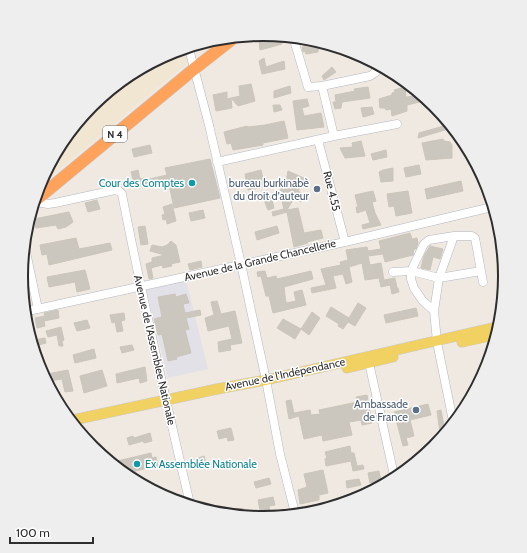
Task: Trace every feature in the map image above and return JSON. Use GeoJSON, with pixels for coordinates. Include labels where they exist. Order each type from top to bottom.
{"type":"FeatureCollection","features":[{"type":"Feature","properties":{"kind":"highway","name":"N 4"},"geometry":{"type":"LineString","coordinates":[[42,196],[225,45]]}},
{"type":"Feature","properties":{"kind":"main road","name":"Avenue de l'Indépendance"},"geometry":{"type":"LineString","coordinates":[[266,382],[369,363],[493,328]]}},
{"type":"Feature","properties":{"kind":"main road","name":"Avenue de l'Indépendance"},"geometry":{"type":"LineString","coordinates":[[80,424],[116,414],[438,344],[491,335]]}},
{"type":"Feature","properties":{"kind":"main road","name":"Avenue de l'Indépendance"},"geometry":{"type":"LineString","coordinates":[[77,419],[116,414]]}},
{"type":"Feature","properties":{"kind":"street"},"geometry":{"type":"LineString","coordinates":[[295,43],[308,87],[322,86],[370,76],[376,72],[376,70]]}},
{"type":"Feature","properties":{"kind":"street"},"geometry":{"type":"LineString","coordinates":[[190,52],[241,264],[280,454],[294,510]]}},
{"type":"Feature","properties":{"kind":"street"},"geometry":{"type":"LineString","coordinates":[[322,86],[334,136]]}},
{"type":"Feature","properties":{"kind":"street"},"geometry":{"type":"LineString","coordinates":[[217,162],[334,136],[398,124]]}},
{"type":"Feature","properties":{"kind":"street","name":"Rue 4.55"},"geometry":{"type":"LineString","coordinates":[[318,140],[345,242]]}},
{"type":"Feature","properties":{"kind":"street","name":"Avenue de l'Assemblee Nationale"},"geometry":{"type":"LineString","coordinates":[[40,202],[48,204],[55,203],[115,190],[120,191],[122,194],[140,288],[189,500]]}},
{"type":"Feature","properties":{"kind":"street","name":"Avenue de la Grande Chancellerie"},"geometry":{"type":"LineString","coordinates":[[31,310],[140,288],[489,208]]}},
{"type":"Feature","properties":{"kind":"street"},"geometry":{"type":"LineString","coordinates":[[452,417],[438,344],[434,311],[440,278],[454,236]]}},
{"type":"Feature","properties":{"kind":"street"},"geometry":{"type":"LineString","coordinates":[[434,311],[422,300],[414,288],[410,271],[424,244],[429,240],[454,236],[472,236],[475,238],[483,282]]}},
{"type":"Feature","properties":{"kind":"street"},"geometry":{"type":"LineString","coordinates":[[29,265],[38,309]]}},
{"type":"Feature","properties":{"kind":"street"},"geometry":{"type":"LineString","coordinates":[[393,272],[410,271],[440,278],[481,270]]}},
{"type":"Feature","properties":{"kind":"street"},"geometry":{"type":"LineString","coordinates":[[369,363],[393,472]]}},
{"type":"Feature","properties":{"kind":"shaded area"},"geometry":{"type":"Polygon","coordinates":[[[185,54],[187,63],[50,177],[77,133],[86,121],[108,99],[159,65],[185,54]]]}},
{"type":"Feature","properties":{"kind":"shaded area"},"geometry":{"type":"Polygon","coordinates":[[[186,280],[208,369],[168,378],[146,289],[186,280]]]}},
{"type":"Feature","properties":{"kind":"building"},"geometry":{"type":"Polygon","coordinates":[[[259,41],[282,42],[282,44],[260,50],[259,41]]]}},
{"type":"Feature","properties":{"kind":"building"},"geometry":{"type":"Polygon","coordinates":[[[304,45],[319,48],[318,52],[306,54],[305,51],[303,52],[302,47],[304,47],[304,45]]]}},
{"type":"Feature","properties":{"kind":"building"},"geometry":{"type":"Polygon","coordinates":[[[264,58],[266,67],[284,61],[285,69],[262,74],[259,61],[264,58]]]}},
{"type":"Feature","properties":{"kind":"building"},"geometry":{"type":"Polygon","coordinates":[[[332,67],[336,72],[324,80],[322,76],[332,67]]]}},
{"type":"Feature","properties":{"kind":"building"},"geometry":{"type":"Polygon","coordinates":[[[251,84],[255,101],[238,106],[231,98],[240,96],[239,86],[251,84]]]}},
{"type":"Feature","properties":{"kind":"building"},"geometry":{"type":"Polygon","coordinates":[[[290,86],[291,93],[274,98],[274,91],[290,86]]]}},
{"type":"Feature","properties":{"kind":"building"},"geometry":{"type":"Polygon","coordinates":[[[368,87],[370,98],[342,102],[341,108],[335,109],[333,102],[336,102],[335,95],[355,91],[354,89],[368,87]]]}},
{"type":"Feature","properties":{"kind":"building"},"geometry":{"type":"Polygon","coordinates":[[[403,87],[405,89],[406,97],[415,96],[422,102],[407,105],[407,111],[392,116],[391,109],[386,110],[385,108],[380,108],[379,99],[392,95],[392,93],[395,92],[394,90],[403,87]]]}},
{"type":"Feature","properties":{"kind":"building"},"geometry":{"type":"Polygon","coordinates":[[[227,92],[227,99],[231,98],[232,108],[216,111],[213,95],[227,92]]]}},
{"type":"Feature","properties":{"kind":"building"},"geometry":{"type":"Polygon","coordinates":[[[307,99],[309,106],[302,108],[304,116],[321,113],[324,127],[297,130],[293,101],[307,99]]]}},
{"type":"Feature","properties":{"kind":"building"},"geometry":{"type":"Polygon","coordinates":[[[273,105],[280,105],[282,110],[274,112],[273,105]]]}},
{"type":"Feature","properties":{"kind":"building"},"geometry":{"type":"Polygon","coordinates":[[[372,107],[374,114],[363,117],[361,108],[372,107]]]}},
{"type":"Feature","properties":{"kind":"building"},"geometry":{"type":"Polygon","coordinates":[[[284,121],[288,138],[263,143],[263,145],[233,150],[231,143],[227,144],[224,132],[247,126],[265,125],[284,121]]]}},
{"type":"Feature","properties":{"kind":"building"},"geometry":{"type":"Polygon","coordinates":[[[445,126],[447,129],[418,138],[419,133],[445,126]]]}},
{"type":"Feature","properties":{"kind":"building"},"geometry":{"type":"Polygon","coordinates":[[[443,139],[444,141],[450,142],[452,145],[452,158],[426,160],[422,143],[443,139]]]}},
{"type":"Feature","properties":{"kind":"building"},"geometry":{"type":"Polygon","coordinates":[[[361,141],[365,156],[345,158],[340,148],[353,147],[352,143],[361,141]]]}},
{"type":"Feature","properties":{"kind":"building"},"geometry":{"type":"Polygon","coordinates":[[[150,145],[152,153],[134,157],[132,149],[150,145]]]}},
{"type":"Feature","properties":{"kind":"building"},"geometry":{"type":"Polygon","coordinates":[[[386,150],[387,157],[373,160],[371,154],[386,150]]]}},
{"type":"Feature","properties":{"kind":"building","name":"Cour des Comptes"},"geometry":{"type":"Polygon","coordinates":[[[210,159],[220,198],[174,208],[169,184],[161,185],[160,183],[144,188],[143,185],[135,187],[131,172],[138,170],[140,179],[145,178],[145,180],[167,175],[165,168],[210,159]]]}},
{"type":"Feature","properties":{"kind":"building"},"geometry":{"type":"Polygon","coordinates":[[[419,165],[421,174],[406,177],[404,168],[419,165]]]}},
{"type":"Feature","properties":{"kind":"building"},"geometry":{"type":"Polygon","coordinates":[[[393,168],[393,181],[381,182],[379,172],[393,168]]]}},
{"type":"Feature","properties":{"kind":"building"},"geometry":{"type":"Polygon","coordinates":[[[261,170],[265,187],[248,190],[245,174],[261,170]]]}},
{"type":"Feature","properties":{"kind":"building"},"geometry":{"type":"Polygon","coordinates":[[[288,171],[306,179],[298,191],[305,195],[301,202],[294,198],[287,210],[298,208],[304,233],[321,230],[323,238],[294,247],[287,212],[273,216],[272,212],[284,209],[281,197],[290,196],[280,190],[286,182],[288,171]]]}},
{"type":"Feature","properties":{"kind":"building"},"geometry":{"type":"Polygon","coordinates":[[[461,181],[463,191],[427,199],[425,189],[461,181]]]}},
{"type":"Feature","properties":{"kind":"building"},"geometry":{"type":"Polygon","coordinates":[[[373,191],[376,201],[372,202],[375,213],[381,225],[363,229],[362,225],[370,223],[366,210],[357,213],[356,207],[358,207],[355,195],[373,191]]]}},
{"type":"Feature","properties":{"kind":"building"},"geometry":{"type":"Polygon","coordinates":[[[408,191],[412,213],[396,216],[394,206],[389,207],[387,194],[408,191]]]}},
{"type":"Feature","properties":{"kind":"building"},"geometry":{"type":"Polygon","coordinates":[[[271,196],[274,208],[268,210],[264,200],[271,196]]]}},
{"type":"Feature","properties":{"kind":"building"},"geometry":{"type":"Polygon","coordinates":[[[97,200],[100,209],[88,212],[85,203],[97,200]]]}},
{"type":"Feature","properties":{"kind":"building"},"geometry":{"type":"Polygon","coordinates":[[[172,204],[176,221],[167,224],[166,219],[163,220],[162,215],[165,214],[163,207],[172,204]]]}},
{"type":"Feature","properties":{"kind":"building"},"geometry":{"type":"Polygon","coordinates":[[[203,210],[205,218],[191,221],[189,213],[203,210]]]}},
{"type":"Feature","properties":{"kind":"building"},"geometry":{"type":"Polygon","coordinates":[[[69,212],[73,222],[66,227],[58,229],[56,225],[36,228],[35,219],[69,212]]]}},
{"type":"Feature","properties":{"kind":"building"},"geometry":{"type":"Polygon","coordinates":[[[145,226],[148,244],[141,245],[138,227],[145,226]]]}},
{"type":"Feature","properties":{"kind":"building"},"geometry":{"type":"Polygon","coordinates":[[[277,226],[279,233],[257,240],[255,232],[277,226]]]}},
{"type":"Feature","properties":{"kind":"building"},"geometry":{"type":"Polygon","coordinates":[[[410,233],[412,239],[417,238],[418,243],[416,249],[414,249],[413,255],[385,262],[383,254],[368,256],[370,265],[381,263],[384,280],[395,278],[399,292],[392,294],[390,285],[381,287],[379,278],[365,280],[362,263],[349,267],[352,282],[346,284],[343,274],[333,276],[336,288],[312,293],[311,288],[326,285],[321,269],[341,265],[340,262],[348,260],[346,250],[367,247],[368,251],[381,249],[379,241],[410,233]]]}},
{"type":"Feature","properties":{"kind":"building"},"geometry":{"type":"Polygon","coordinates":[[[76,238],[79,249],[110,243],[112,250],[49,265],[47,254],[42,255],[40,245],[76,238]]]}},
{"type":"Feature","properties":{"kind":"building"},"geometry":{"type":"Polygon","coordinates":[[[171,241],[176,245],[180,262],[163,268],[162,265],[151,268],[153,278],[149,279],[146,264],[152,262],[152,258],[165,255],[150,251],[152,245],[162,247],[171,241]]]}},
{"type":"Feature","properties":{"kind":"building"},"geometry":{"type":"Polygon","coordinates":[[[430,246],[443,249],[440,259],[433,257],[430,270],[421,268],[424,256],[430,246]]]}},
{"type":"Feature","properties":{"kind":"building"},"geometry":{"type":"Polygon","coordinates":[[[201,261],[202,267],[190,270],[188,264],[201,261]]]}},
{"type":"Feature","properties":{"kind":"building"},"geometry":{"type":"Polygon","coordinates":[[[85,270],[90,289],[77,292],[75,282],[49,287],[47,277],[85,270]]]}},
{"type":"Feature","properties":{"kind":"building"},"geometry":{"type":"Polygon","coordinates":[[[265,271],[267,278],[276,276],[277,279],[311,271],[313,279],[284,287],[286,303],[296,301],[294,292],[302,290],[306,305],[273,313],[269,296],[266,296],[261,276],[258,277],[257,272],[265,271]]]}},
{"type":"Feature","properties":{"kind":"building"},"geometry":{"type":"Polygon","coordinates":[[[175,294],[176,297],[186,294],[189,303],[183,304],[185,313],[200,310],[201,315],[186,318],[189,329],[185,330],[191,353],[168,361],[162,334],[158,335],[154,319],[162,317],[158,297],[175,294]]]}},
{"type":"Feature","properties":{"kind":"building"},"geometry":{"type":"Polygon","coordinates":[[[217,301],[221,314],[235,311],[242,343],[230,345],[231,350],[219,352],[218,342],[232,339],[229,326],[208,331],[205,318],[214,315],[211,302],[217,301]]]}},
{"type":"Feature","properties":{"kind":"building"},"geometry":{"type":"Polygon","coordinates":[[[358,303],[366,308],[355,326],[348,322],[343,329],[338,326],[339,324],[326,316],[331,307],[349,318],[358,303]]]}},
{"type":"Feature","properties":{"kind":"building"},"geometry":{"type":"Polygon","coordinates":[[[416,308],[418,316],[386,323],[384,315],[416,308]]]}},
{"type":"Feature","properties":{"kind":"building"},"geometry":{"type":"Polygon","coordinates":[[[58,310],[59,318],[44,321],[45,326],[37,328],[35,318],[45,316],[44,313],[58,310]]]}},
{"type":"Feature","properties":{"kind":"building"},"geometry":{"type":"Polygon","coordinates":[[[312,312],[320,318],[309,335],[301,329],[312,312]]]}},
{"type":"Feature","properties":{"kind":"building"},"geometry":{"type":"Polygon","coordinates":[[[124,313],[125,320],[121,321],[123,331],[117,332],[115,322],[112,323],[110,315],[124,313]]]}},
{"type":"Feature","properties":{"kind":"building"},"geometry":{"type":"Polygon","coordinates":[[[283,319],[301,329],[295,339],[277,328],[283,319]]]}},
{"type":"Feature","properties":{"kind":"building"},"geometry":{"type":"Polygon","coordinates":[[[87,320],[90,328],[77,331],[74,323],[87,320]]]}},
{"type":"Feature","properties":{"kind":"building"},"geometry":{"type":"Polygon","coordinates":[[[61,327],[64,340],[62,341],[63,346],[59,346],[57,335],[48,337],[46,331],[61,327]]]}},
{"type":"Feature","properties":{"kind":"building"},"geometry":{"type":"Polygon","coordinates":[[[45,338],[46,343],[38,345],[37,340],[45,338]]]}},
{"type":"Feature","properties":{"kind":"building"},"geometry":{"type":"Polygon","coordinates":[[[132,345],[134,350],[122,353],[120,347],[132,345]]]}},
{"type":"Feature","properties":{"kind":"building"},"geometry":{"type":"Polygon","coordinates":[[[94,349],[96,358],[75,363],[73,355],[94,349]]]}},
{"type":"Feature","properties":{"kind":"building"},"geometry":{"type":"Polygon","coordinates":[[[145,367],[147,381],[140,383],[139,378],[117,383],[116,374],[145,367]]]}},
{"type":"Feature","properties":{"kind":"building"},"geometry":{"type":"Polygon","coordinates":[[[68,370],[73,391],[65,392],[62,379],[52,381],[49,374],[68,370]]]}},
{"type":"Feature","properties":{"kind":"building"},"geometry":{"type":"Polygon","coordinates":[[[102,370],[107,386],[84,393],[80,376],[102,370]]]}},
{"type":"Feature","properties":{"kind":"building"},"geometry":{"type":"Polygon","coordinates":[[[367,395],[372,423],[362,425],[361,420],[349,422],[352,435],[323,441],[322,435],[304,439],[299,416],[289,419],[286,401],[291,400],[294,413],[310,410],[311,415],[320,414],[319,410],[357,402],[356,397],[367,395]]]}},
{"type":"Feature","properties":{"kind":"building"},"geometry":{"type":"Polygon","coordinates":[[[428,404],[431,415],[410,420],[414,436],[406,438],[408,445],[403,446],[394,412],[428,404]]]}},
{"type":"Feature","properties":{"kind":"building"},"geometry":{"type":"Polygon","coordinates":[[[441,410],[444,428],[438,434],[438,432],[440,432],[437,411],[441,410]]]}},
{"type":"Feature","properties":{"kind":"building"},"geometry":{"type":"Polygon","coordinates":[[[231,428],[234,440],[228,441],[227,437],[219,439],[217,431],[231,428]]]}},
{"type":"Feature","properties":{"kind":"building"},"geometry":{"type":"Polygon","coordinates":[[[150,433],[152,441],[144,443],[143,441],[129,445],[127,438],[133,436],[134,438],[150,433]]]}},
{"type":"Feature","properties":{"kind":"building"},"geometry":{"type":"Polygon","coordinates":[[[350,446],[351,453],[354,453],[357,466],[363,465],[364,469],[353,471],[351,461],[326,466],[325,459],[327,458],[325,452],[350,446]]]}},
{"type":"Feature","properties":{"kind":"building","name":"Ex Assemblée Nationale"},"geometry":{"type":"Polygon","coordinates":[[[151,453],[152,458],[156,457],[158,466],[135,471],[138,475],[117,461],[151,453]]]}},
{"type":"Feature","properties":{"kind":"building"},"geometry":{"type":"Polygon","coordinates":[[[204,456],[206,464],[200,466],[198,458],[204,456]]]}},
{"type":"Feature","properties":{"kind":"building"},"geometry":{"type":"Polygon","coordinates":[[[323,470],[328,493],[319,495],[319,500],[300,504],[298,490],[307,487],[304,474],[323,470]]]}},
{"type":"Feature","properties":{"kind":"building"},"geometry":{"type":"Polygon","coordinates":[[[379,471],[381,480],[370,483],[368,473],[379,471]]]}},
{"type":"Feature","properties":{"kind":"building"},"geometry":{"type":"Polygon","coordinates":[[[269,478],[271,484],[256,488],[254,482],[269,478]]]}},
{"type":"Feature","properties":{"kind":"building"},"geometry":{"type":"Polygon","coordinates":[[[359,479],[361,485],[347,488],[346,481],[359,479]]]}},
{"type":"Feature","properties":{"kind":"building"},"geometry":{"type":"Polygon","coordinates":[[[273,497],[275,505],[269,506],[270,512],[260,512],[258,500],[273,497]]]}},
{"type":"Feature","properties":{"kind":"place","name":"Cour des Comptes"},"geometry":{"type":"Point","coordinates":[192,183]}},
{"type":"Feature","properties":{"kind":"place","name":"bureau burkinabè du droit d'auteur"},"geometry":{"type":"Point","coordinates":[317,189]}},
{"type":"Feature","properties":{"kind":"place","name":"Ambassade de France"},"geometry":{"type":"Point","coordinates":[416,410]}},
{"type":"Feature","properties":{"kind":"place","name":"Ex Assemblée Nationale"},"geometry":{"type":"Point","coordinates":[137,464]}}]}
